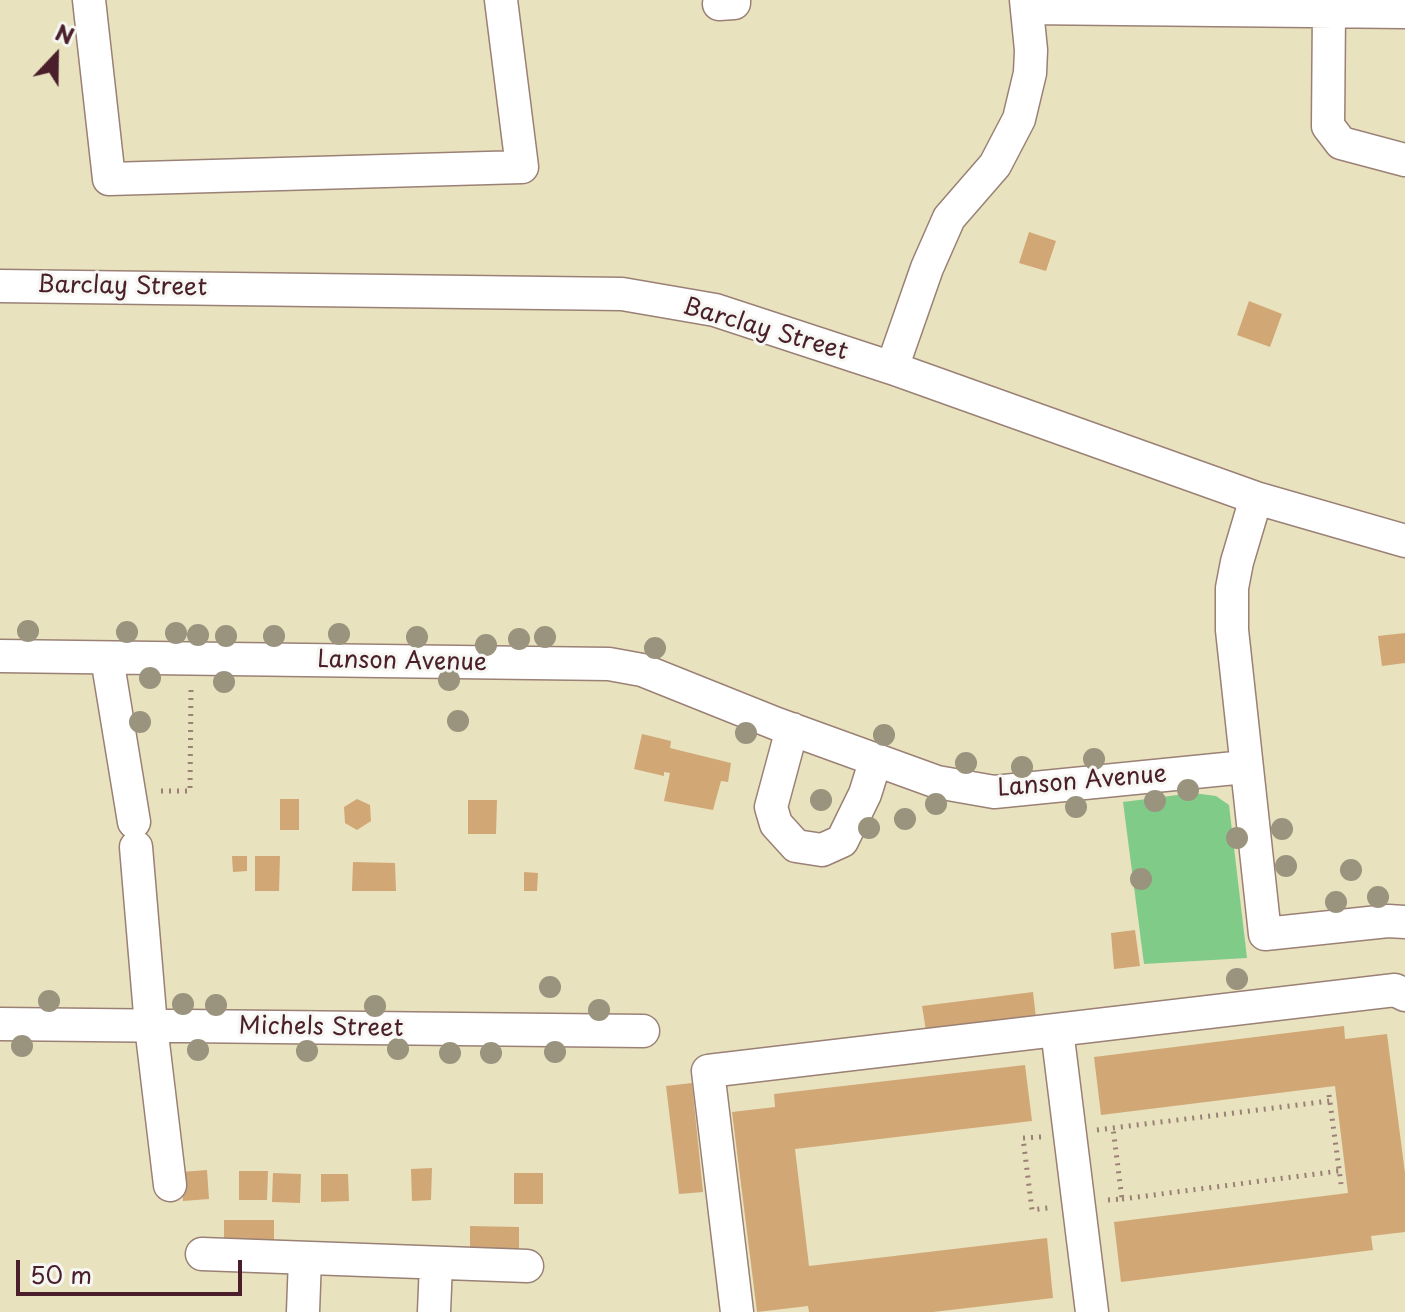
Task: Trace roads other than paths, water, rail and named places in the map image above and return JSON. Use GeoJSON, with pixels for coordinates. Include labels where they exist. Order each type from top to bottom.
{"type":"FeatureCollection","features":[{"type":"Feature","properties":{"kind":"street"},"geometry":{"type":"LineString","coordinates":[[89,0],[109,179],[522,167],[501,0]]}},
{"type":"Feature","properties":{"kind":"street"},"geometry":{"type":"LineString","coordinates":[[892,368],[927,268],[949,218],[995,165],[1019,119],[1030,73],[1026,4],[1405,12]]}},
{"type":"Feature","properties":{"kind":"street"},"geometry":{"type":"LineString","coordinates":[[1329,11],[1328,126],[1341,143],[1405,160]]}},
{"type":"Feature","properties":{"kind":"street","name":"Barclay Street"},"geometry":{"type":"LineString","coordinates":[[0,286],[622,294],[715,310],[892,368],[1256,498],[1405,541]]}},
{"type":"Feature","properties":{"kind":"street"},"geometry":{"type":"LineString","coordinates":[[1256,498],[1232,588],[1232,630],[1265,934],[1388,921],[1405,922]]}},
{"type":"Feature","properties":{"kind":"street","name":"Lanson Avenue"},"geometry":{"type":"LineString","coordinates":[[0,656],[609,664],[642,670],[937,782],[994,792],[1245,767]]}},
{"type":"Feature","properties":{"kind":"street"},"geometry":{"type":"LineString","coordinates":[[107,658],[135,834],[151,1026],[170,1185]]}},
{"type":"Feature","properties":{"kind":"street"},"geometry":{"type":"LineString","coordinates":[[792,729],[771,807],[776,824],[796,846],[822,850],[842,841],[865,794],[876,759]]}},
{"type":"Feature","properties":{"kind":"street"},"geometry":{"type":"LineString","coordinates":[[737,1312],[708,1071],[1395,990],[1405,995]]}},
{"type":"Feature","properties":{"kind":"street","name":"Michels Street"},"geometry":{"type":"LineString","coordinates":[[0,1024],[643,1031]]}},
{"type":"Feature","properties":{"kind":"street"},"geometry":{"type":"LineString","coordinates":[[1057,1030],[1092,1312]]}},
{"type":"Feature","properties":{"kind":"street"},"geometry":{"type":"LineString","coordinates":[[202,1254],[527,1266]]}},
{"type":"Feature","properties":{"kind":"street"},"geometry":{"type":"LineString","coordinates":[[303,1312],[305,1258]]}},
{"type":"Feature","properties":{"kind":"street"},"geometry":{"type":"LineString","coordinates":[[434,1312],[436,1263]]}}]}
